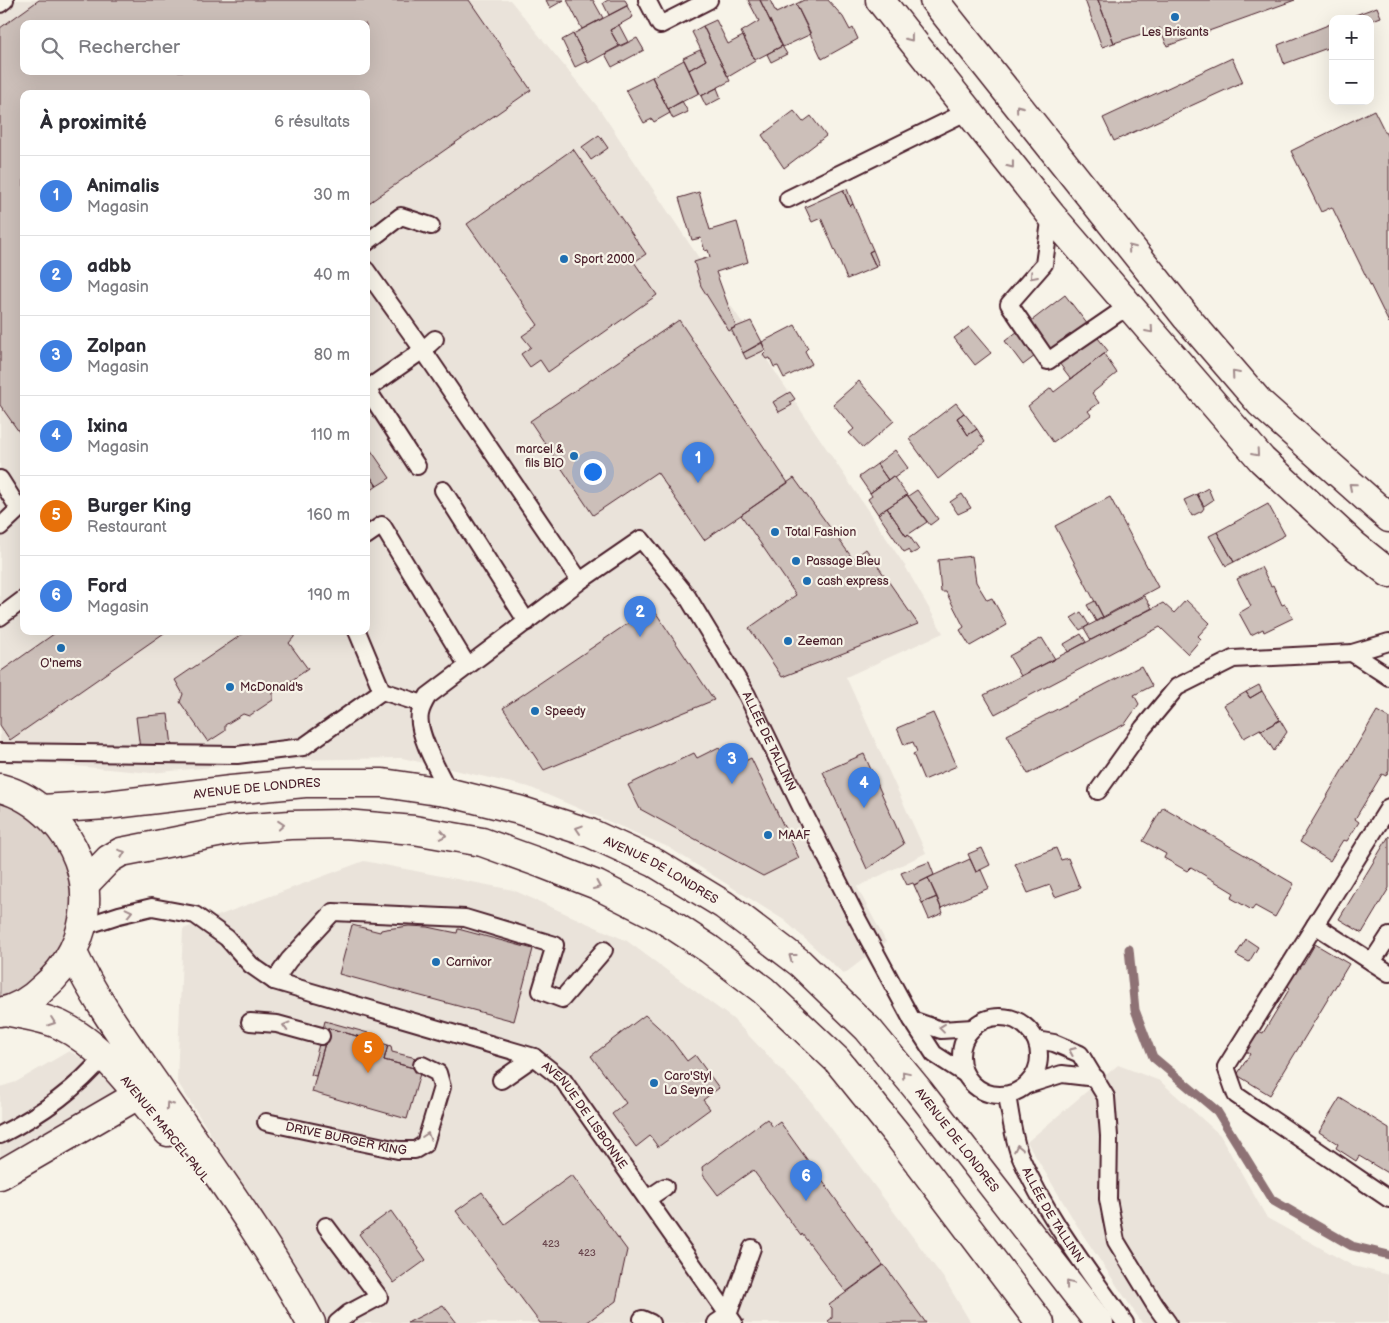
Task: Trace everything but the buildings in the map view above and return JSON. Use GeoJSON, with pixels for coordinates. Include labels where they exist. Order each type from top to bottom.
{"type":"FeatureCollection","features":[{"type":"Feature","properties":{"kind":"main road"},"geometry":{"type":"LineString","coordinates":[[880,0],[1051,215],[1262,460],[1355,546],[1389,573]]}},
{"type":"Feature","properties":{"kind":"main road"},"geometry":{"type":"LineString","coordinates":[[934,0],[1187,318],[1260,404],[1389,518]]}},
{"type":"Feature","properties":{"kind":"main road","name":"AVENUE DE LONDRES"},"geometry":{"type":"LineString","coordinates":[[42,809],[107,806],[231,790],[304,783],[383,783],[449,792],[520,810],[590,833],[655,863],[724,905],[800,963],[868,1029],[919,1090],[1099,1323]]}},
{"type":"Feature","properties":{"kind":"main road"},"geometry":{"type":"LineString","coordinates":[[0,788],[25,797],[42,809],[62,830],[77,855],[85,884],[86,905],[82,927],[73,952],[56,978],[32,998],[2,1011]]}},
{"type":"Feature","properties":{"kind":"main road"},"geometry":{"type":"LineString","coordinates":[[85,884],[109,859],[121,852],[238,829],[290,825],[345,824],[414,830],[482,842],[552,867],[596,886],[662,918],[709,949],[763,990],[836,1060],[900,1138],[1040,1323]]}},
{"type":"Feature","properties":{"kind":"main road","name":"AVENUE MARCEL PAUL"},"geometry":{"type":"LineString","coordinates":[[73,952],[100,1004],[244,1212],[294,1291],[311,1323]]}},
{"type":"Feature","properties":{"kind":"main road","name":"AVENUE MARCEL PAUL"},"geometry":{"type":"LineString","coordinates":[[2,1011],[42,1019],[59,1025],[74,1033],[104,1056],[138,1095],[294,1291]]}},
{"type":"Feature","properties":{"kind":"main road"},"geometry":{"type":"LineString","coordinates":[[0,1175],[138,1095]]}},
{"type":"Feature","properties":{"kind":"lane"},"geometry":{"type":"LineString","coordinates":[[0,4],[5,0]]}},
{"type":"Feature","properties":{"kind":"lane"},"geometry":{"type":"LineString","coordinates":[[647,0],[660,25],[709,0]]}},
{"type":"Feature","properties":{"kind":"lane"},"geometry":{"type":"LineString","coordinates":[[788,199],[968,111]]}},
{"type":"Feature","properties":{"kind":"lane"},"geometry":{"type":"LineString","coordinates":[[1051,215],[1044,264],[1009,304],[1048,361],[1118,313],[1132,309]]}},
{"type":"Feature","properties":{"kind":"lane"},"geometry":{"type":"LineString","coordinates":[[370,240],[401,216],[431,226]]}},
{"type":"Feature","properties":{"kind":"lane"},"geometry":{"type":"LineString","coordinates":[[370,275],[429,344],[580,581],[428,696],[420,715],[420,726],[428,750],[449,792]]}},
{"type":"Feature","properties":{"kind":"lane"},"geometry":{"type":"LineString","coordinates":[[370,386],[429,344]]}},
{"type":"Feature","properties":{"kind":"lane"},"geometry":{"type":"LineString","coordinates":[[370,393],[417,466]]}},
{"type":"Feature","properties":{"kind":"lane"},"geometry":{"type":"LineString","coordinates":[[0,479],[20,506]]}},
{"type":"Feature","properties":{"kind":"lane"},"geometry":{"type":"LineString","coordinates":[[444,490],[526,622]]}},
{"type":"Feature","properties":{"kind":"lane"},"geometry":{"type":"LineString","coordinates":[[0,527],[20,508]]}},
{"type":"Feature","properties":{"kind":"lane"},"geometry":{"type":"LineString","coordinates":[[370,533],[382,525],[467,665]]}},
{"type":"Feature","properties":{"kind":"lane","name":"ALLÉE DE TALLINN"},"geometry":{"type":"LineString","coordinates":[[580,581],[641,539],[687,596],[747,695],[852,910],[912,1020],[934,1054],[965,1074]]}},
{"type":"Feature","properties":{"kind":"lane"},"geometry":{"type":"LineString","coordinates":[[0,617],[20,602]]}},
{"type":"Feature","properties":{"kind":"lane"},"geometry":{"type":"LineString","coordinates":[[359,635],[382,691]]}},
{"type":"Feature","properties":{"kind":"lane"},"geometry":{"type":"LineString","coordinates":[[1098,791],[1143,728],[1177,687],[1233,659],[1352,652],[1389,642]]}},
{"type":"Feature","properties":{"kind":"lane"},"geometry":{"type":"LineString","coordinates":[[1352,652],[1389,677]]}},
{"type":"Feature","properties":{"kind":"lane"},"geometry":{"type":"LineString","coordinates":[[382,691],[424,704]]}},
{"type":"Feature","properties":{"kind":"lane"},"geometry":{"type":"LineString","coordinates":[[0,752],[237,755],[303,747],[382,691]]}},
{"type":"Feature","properties":{"kind":"lane"},"geometry":{"type":"LineString","coordinates":[[1389,807],[1226,1068],[1236,1095],[1389,1199]]}},
{"type":"Feature","properties":{"kind":"lane","name":"AVENUE DE LISBONNE"},"geometry":{"type":"LineString","coordinates":[[82,927],[152,907],[196,915],[226,938],[247,971],[274,981],[534,1057],[563,1080],[647,1199],[726,1320]]}},
{"type":"Feature","properties":{"kind":"lane"},"geometry":{"type":"LineString","coordinates":[[274,981],[289,960],[333,912],[465,918],[555,945],[542,991],[562,999],[604,950]]}},
{"type":"Feature","properties":{"kind":"lane"},"geometry":{"type":"LineString","coordinates":[[1315,925],[1389,973]]}},
{"type":"Feature","properties":{"kind":"lane"},"geometry":{"type":"LineString","coordinates":[[1372,962],[1389,936]]}},
{"type":"Feature","properties":{"kind":"lane"},"geometry":{"type":"LineString","coordinates":[[1007,1018],[1019,1022],[1029,1030],[1036,1040],[1039,1052],[1038,1065],[1034,1075],[1018,1091],[1007,1095],[982,1092],[972,1084],[965,1074],[961,1062],[961,1050],[965,1038],[973,1028],[983,1021],[1007,1018]]}},
{"type":"Feature","properties":{"kind":"lane"},"geometry":{"type":"LineString","coordinates":[[912,1020],[941,1030],[973,1028]]}},
{"type":"Feature","properties":{"kind":"lane"},"geometry":{"type":"LineString","coordinates":[[250,1022],[277,1024],[321,1036]]}},
{"type":"Feature","properties":{"kind":"lane"},"geometry":{"type":"LineString","coordinates":[[1036,1040],[1054,1043],[1080,1054],[1106,1097],[1109,1136],[1108,1199],[1116,1241],[1168,1323]]}},
{"type":"Feature","properties":{"kind":"lane"},"geometry":{"type":"LineString","coordinates":[[0,1135],[51,1106],[82,1080],[104,1056]]}},
{"type":"Feature","properties":{"kind":"lane"},"geometry":{"type":"LineString","coordinates":[[501,1080],[534,1057]]}},
{"type":"Feature","properties":{"kind":"lane","name":"DRIVE BURGER KING"},"geometry":{"type":"LineString","coordinates":[[266,1122],[398,1150],[415,1150],[425,1144],[442,1087],[438,1073],[422,1065]]}},
{"type":"Feature","properties":{"kind":"lane"},"geometry":{"type":"LineString","coordinates":[[1027,1084],[1062,1074],[1096,1078]]}},
{"type":"Feature","properties":{"kind":"lane","name":"ALLÉE DE TALLINN"},"geometry":{"type":"LineString","coordinates":[[1007,1095],[1020,1157],[1051,1216],[1125,1323]]}},
{"type":"Feature","properties":{"kind":"lane"},"geometry":{"type":"LineString","coordinates":[[647,1199],[665,1187]]}},
{"type":"Feature","properties":{"kind":"lane"},"geometry":{"type":"LineString","coordinates":[[326,1226],[379,1297],[349,1313],[337,1323]]}},
{"type":"Feature","properties":{"kind":"lane"},"geometry":{"type":"LineString","coordinates":[[980,1245],[1028,1323]]}},
{"type":"Feature","properties":{"kind":"lane"},"geometry":{"type":"LineString","coordinates":[[726,1320],[752,1248]]}},
{"type":"Feature","properties":{"kind":"shaded area"},"geometry":{"type":"Polygon","coordinates":[[[0,0],[510,0],[598,107],[905,566],[943,633],[846,677],[926,853],[857,887],[886,942],[844,974],[784,920],[668,847],[529,787],[402,758],[283,760],[151,773],[0,759],[0,0]]]}},
{"type":"Feature","properties":{"kind":"shaded area"},"geometry":{"type":"Polygon","coordinates":[[[0,788],[77,855],[73,953],[0,1012],[0,788]]]}},
{"type":"Feature","properties":{"kind":"shaded area"},"geometry":{"type":"Polygon","coordinates":[[[364,861],[513,890],[627,941],[733,1019],[810,1100],[945,1280],[971,1323],[330,1323],[177,1081],[183,929],[364,861]]]}},
{"type":"Feature","properties":{"kind":"shaded area"},"geometry":{"type":"Polygon","coordinates":[[[69,1051],[96,1066],[126,1091],[0,1162],[0,1087],[16,1082],[69,1051]]]}},
{"type":"Feature","properties":{"kind":"shaded area"},"geometry":{"type":"Polygon","coordinates":[[[1118,1065],[1160,1081],[1220,1135],[1267,1218],[1353,1266],[1389,1275],[1389,1323],[1142,1323],[1081,1232],[1027,1142],[1118,1065]]]}},
{"type":"Feature","properties":{"kind":"waterway"},"geometry":{"type":"LineString","coordinates":[[1129,949],[1135,1010],[1153,1057],[1217,1111],[1272,1200],[1352,1246],[1389,1255]]}},
{"type":"Feature","properties":{"kind":"place","name":"Les Brisants"},"geometry":{"type":"Point","coordinates":[1175,17]}},
{"type":"Feature","properties":{"kind":"place","name":"Sport 2000"},"geometry":{"type":"Point","coordinates":[564,259]}},
{"type":"Feature","properties":{"kind":"place","name":"marcel & fils BIO"},"geometry":{"type":"Point","coordinates":[574,456]}},
{"type":"Feature","properties":{"kind":"place","name":"Animalis"},"geometry":{"type":"Point","coordinates":[698,483]}},
{"type":"Feature","properties":{"kind":"place","name":"Total Fashion"},"geometry":{"type":"Point","coordinates":[775,532]}},
{"type":"Feature","properties":{"kind":"place","name":"Passage Bleu"},"geometry":{"type":"Point","coordinates":[796,561]}},
{"type":"Feature","properties":{"kind":"place","name":"cash express"},"geometry":{"type":"Point","coordinates":[807,581]}},
{"type":"Feature","properties":{"kind":"place","name":"adbb"},"geometry":{"type":"Point","coordinates":[640,637]}},
{"type":"Feature","properties":{"kind":"place","name":"Zeeman"},"geometry":{"type":"Point","coordinates":[788,641]}},
{"type":"Feature","properties":{"kind":"place","name":"O'nems"},"geometry":{"type":"Point","coordinates":[61,648]}},
{"type":"Feature","properties":{"kind":"place","name":"McDonald's"},"geometry":{"type":"Point","coordinates":[230,687]}},
{"type":"Feature","properties":{"kind":"place","name":"Speedy"},"geometry":{"type":"Point","coordinates":[535,711]}},
{"type":"Feature","properties":{"kind":"place","name":"Zolpan"},"geometry":{"type":"Point","coordinates":[732,784]}},
{"type":"Feature","properties":{"kind":"place","name":"Ixina"},"geometry":{"type":"Point","coordinates":[864,808]}},
{"type":"Feature","properties":{"kind":"place","name":"MAAF"},"geometry":{"type":"Point","coordinates":[768,835]}},
{"type":"Feature","properties":{"kind":"place","name":"Carnivor"},"geometry":{"type":"Point","coordinates":[436,962]}},
{"type":"Feature","properties":{"kind":"place","name":"Burger King"},"geometry":{"type":"Point","coordinates":[368,1073]}},
{"type":"Feature","properties":{"kind":"place","name":"Caro'Styl La Seyne"},"geometry":{"type":"Point","coordinates":[654,1083]}},
{"type":"Feature","properties":{"kind":"place","name":"Ford"},"geometry":{"type":"Point","coordinates":[806,1201]}}]}
